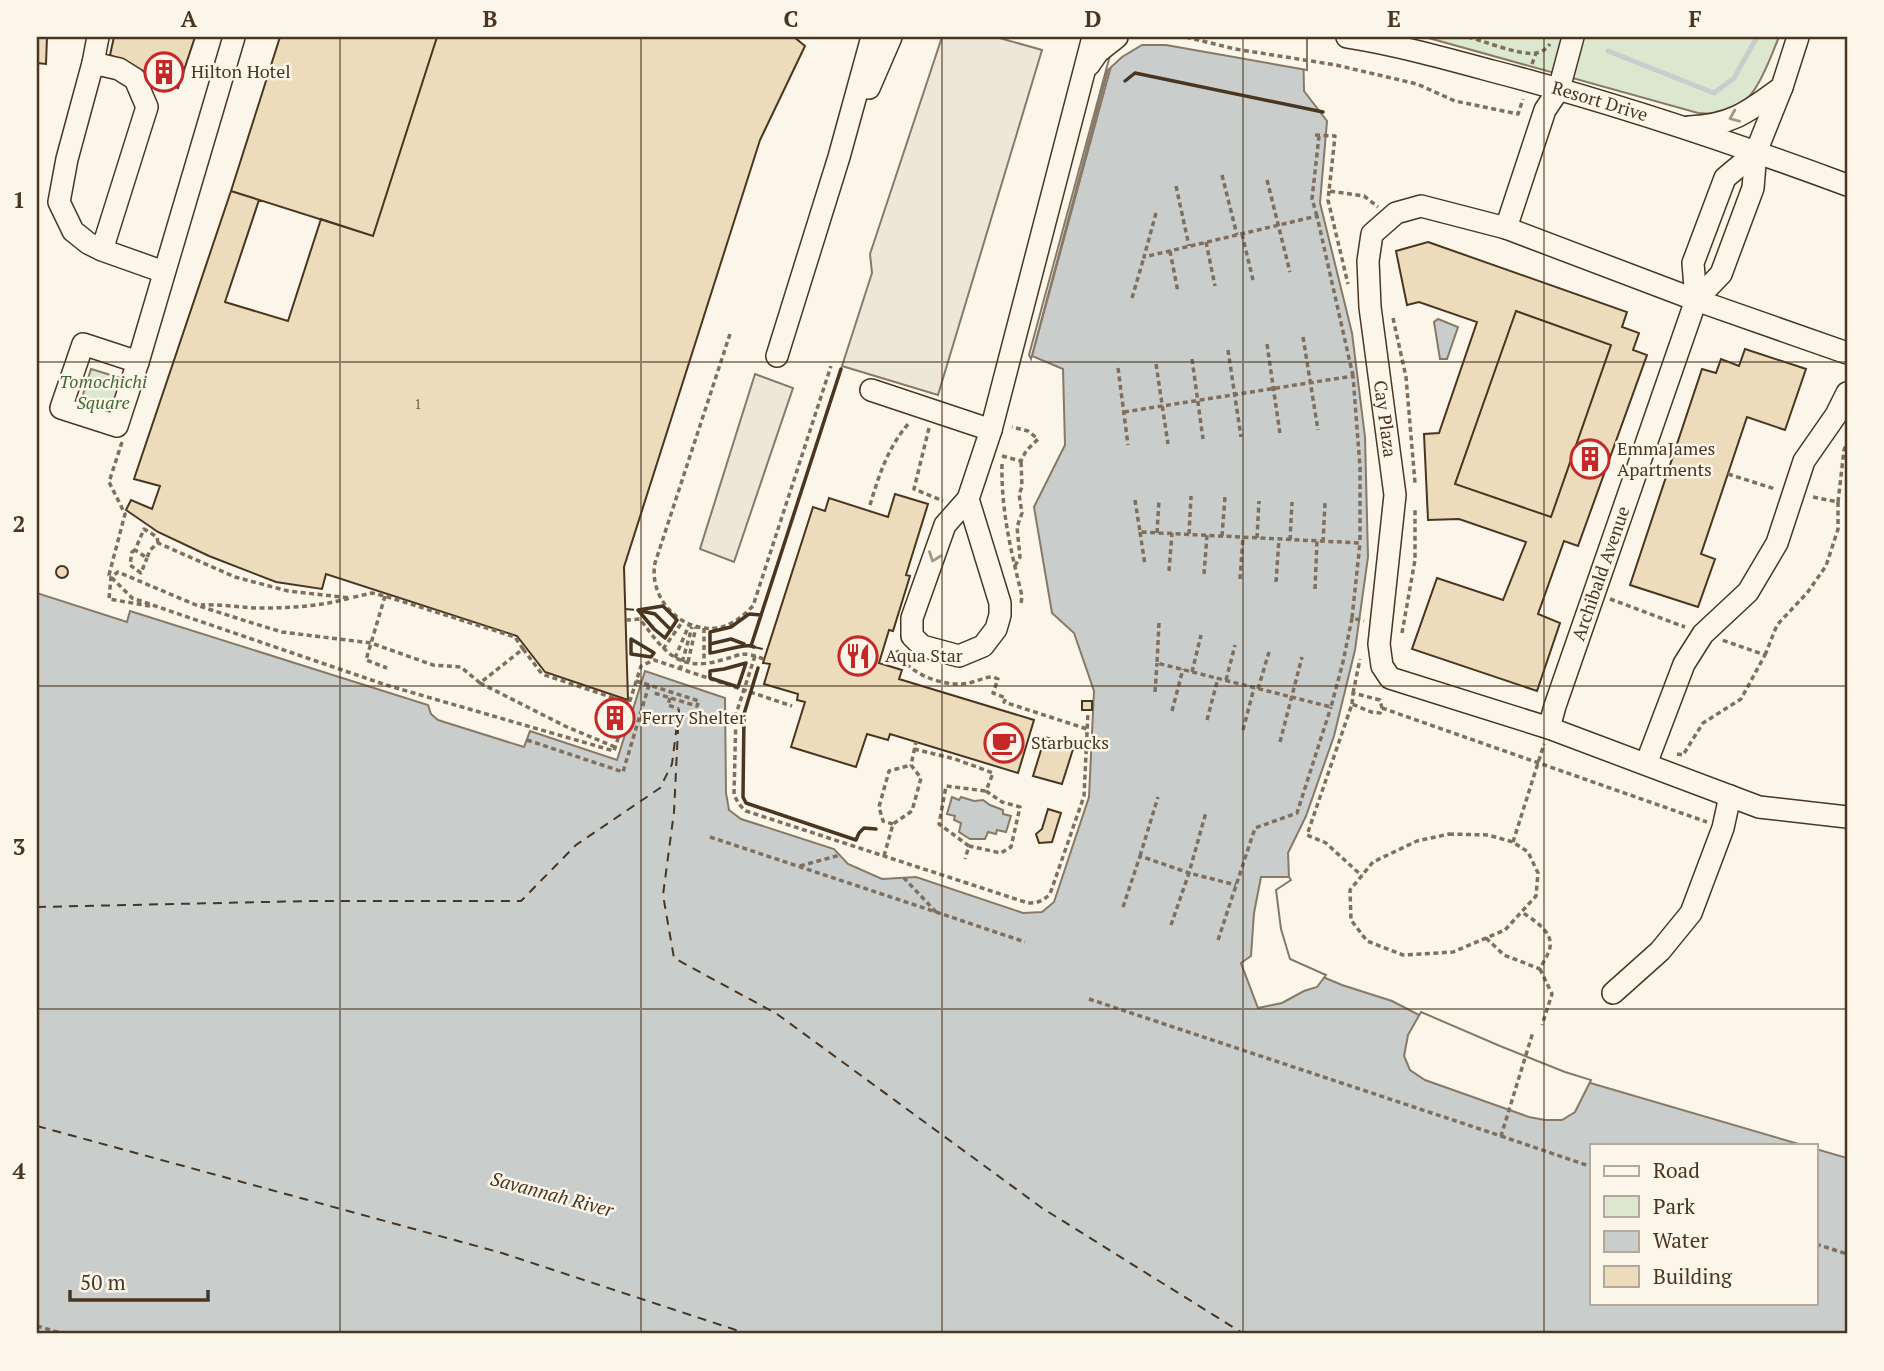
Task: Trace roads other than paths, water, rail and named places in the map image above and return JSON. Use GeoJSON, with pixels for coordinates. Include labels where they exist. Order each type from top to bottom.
{"type":"FeatureCollection","features":[{"type":"Feature","properties":{"kind":"street"},"geometry":{"type":"LineString","coordinates":[[98,37],[67,159],[59,202],[73,230],[88,243],[164,272]]}},
{"type":"Feature","properties":{"kind":"street"},"geometry":{"type":"LineString","coordinates":[[138,362],[83,344],[61,408],[117,426],[138,362],[234,37]]}},
{"type":"Feature","properties":{"kind":"street"},"geometry":{"type":"LineString","coordinates":[[777,356],[839,157],[872,37]]}},
{"type":"Feature","properties":{"kind":"street"},"geometry":{"type":"LineString","coordinates":[[839,157],[891,37]]}},
{"type":"Feature","properties":{"kind":"street"},"geometry":{"type":"LineString","coordinates":[[1078,37],[1083,51],[1084,71]]}},
{"type":"Feature","properties":{"kind":"street"},"geometry":{"type":"LineString","coordinates":[[968,499],[1000,603],[1000,615],[996,629],[983,646],[960,656],[922,646],[912,636],[912,618],[946,525],[968,499],[1001,435],[1009,363],[1093,37]]}},
{"type":"Feature","properties":{"kind":"street"},"geometry":{"type":"LineString","coordinates":[[1084,71],[1098,52],[1117,37]]}},
{"type":"Feature","properties":{"kind":"street","name":"Resort Drive"},"geometry":{"type":"LineString","coordinates":[[1347,37],[1388,43],[1559,89],[1756,152],[1847,185]]}},
{"type":"Feature","properties":{"kind":"street"},"geometry":{"type":"LineString","coordinates":[[1573,37],[1559,89],[1545,110],[1506,228],[1696,300],[1847,353]]}},
{"type":"Feature","properties":{"kind":"street"},"geometry":{"type":"LineString","coordinates":[[1756,152],[1782,87],[1798,37]]}},
{"type":"Feature","properties":{"kind":"street"},"geometry":{"type":"LineString","coordinates":[[93,63],[119,69],[135,79],[147,107],[102,250]]}},
{"type":"Feature","properties":{"kind":"street"},"geometry":{"type":"LineString","coordinates":[[1680,127],[1709,126],[1735,119],[1782,87]]}},
{"type":"Feature","properties":{"kind":"street","name":"Archibald Avenue"},"geometry":{"type":"LineString","coordinates":[[1549,728],[1696,300],[1693,263],[1725,178],[1756,152]]}},
{"type":"Feature","properties":{"kind":"street","name":"Archibald Avenue"},"geometry":{"type":"LineString","coordinates":[[1696,300],[1721,274],[1753,188],[1756,152]]}},
{"type":"Feature","properties":{"kind":"street","name":"Cay Plaza"},"geometry":{"type":"LineString","coordinates":[[1506,228],[1421,206],[1396,213],[1372,234],[1367,261],[1370,307],[1395,495],[1379,644],[1382,666],[1390,678],[1549,728],[1649,755],[1730,796],[1759,807],[1847,817]]}},
{"type":"Feature","properties":{"kind":"street"},"geometry":{"type":"LineString","coordinates":[[871,390],[1001,435]]}},
{"type":"Feature","properties":{"kind":"street"},"geometry":{"type":"LineString","coordinates":[[1649,755],[1684,664],[1703,634],[1748,592],[1772,553],[1804,461],[1836,415],[1847,393]]}},
{"type":"Feature","properties":{"kind":"street"},"geometry":{"type":"LineString","coordinates":[[1613,993],[1660,951],[1691,913],[1723,828],[1730,796]]}},
{"type":"Feature","properties":{"kind":"water","name":"Savannah River"},"geometry":{"type":"Polygon","coordinates":[[[1119,37],[1303,37],[1304,91],[1327,121],[1320,203],[1352,333],[1365,437],[1368,557],[1355,650],[1334,736],[1306,816],[1288,853],[1289,877],[1273,888],[1287,962],[1342,985],[1392,1001],[1563,1075],[1799,1144],[1590,1144],[1590,1304],[1818,1304],[1818,1150],[1847,1158],[1847,1334],[37,1333],[37,593],[127,622],[130,611],[428,705],[431,714],[438,720],[524,747],[530,731],[617,760],[645,671],[725,698],[726,793],[729,810],[741,819],[834,849],[848,864],[882,879],[916,877],[1023,913],[1042,912],[1054,902],[1089,797],[1094,691],[1074,633],[1052,613],[1034,507],[1065,445],[1063,369],[1032,356],[1119,37]]]}},
{"type":"Feature","properties":{"kind":"water"},"geometry":{"type":"Polygon","coordinates":[[[1438,319],[1458,327],[1447,359],[1440,359],[1434,322],[1438,319]]]}},
{"type":"Feature","properties":{"kind":"water"},"geometry":{"type":"Polygon","coordinates":[[[952,797],[959,800],[961,797],[974,801],[983,800],[1003,810],[1003,814],[1011,816],[1006,832],[997,830],[996,834],[988,832],[985,839],[970,839],[959,832],[961,823],[954,820],[955,816],[947,814],[952,797]]]}},
{"type":"Feature","properties":{"kind":"waterway"},"geometry":{"type":"LineString","coordinates":[[1608,51],[1714,93],[1734,78],[1757,37]]}},
{"type":"Feature","properties":{"kind":"place","name":"Hilton Hotel"},"geometry":{"type":"Point","coordinates":[164,72]}},
{"type":"Feature","properties":{"kind":"place","name":"EmmaJames Apartments"},"geometry":{"type":"Point","coordinates":[1590,459]}},
{"type":"Feature","properties":{"kind":"place","name":"Aqua Star"},"geometry":{"type":"Point","coordinates":[858,656]}},
{"type":"Feature","properties":{"kind":"place","name":"Ferry Shelter"},"geometry":{"type":"Point","coordinates":[615,718]}},
{"type":"Feature","properties":{"kind":"place","name":"Starbucks"},"geometry":{"type":"Point","coordinates":[1004,743]}},
{"type":"Feature","properties":{"kind":"park label","name":"Tomochichi Square"},"geometry":{"type":"Point","coordinates":[103,392]}}]}
